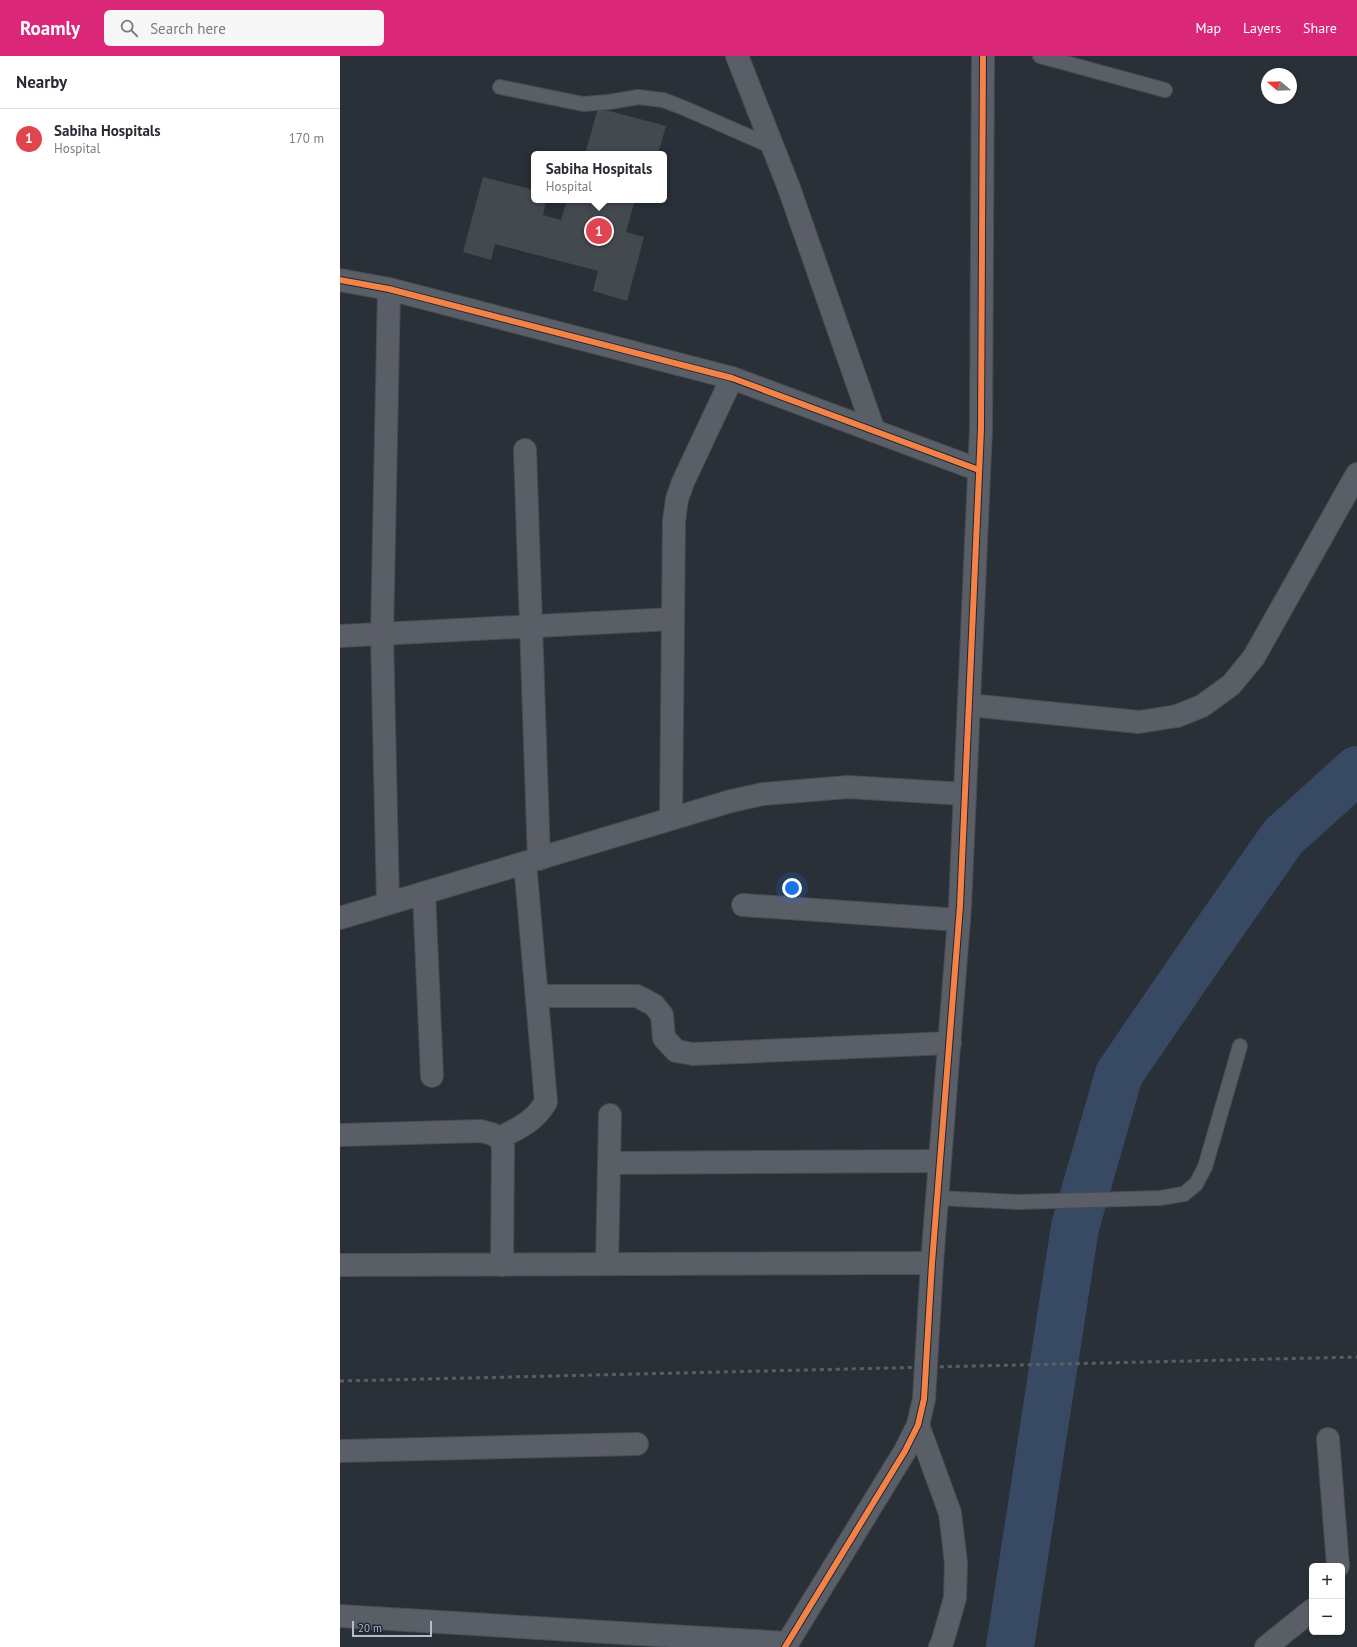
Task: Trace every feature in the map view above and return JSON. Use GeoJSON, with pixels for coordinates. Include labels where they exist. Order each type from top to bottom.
{"type":"FeatureCollection","features":[{"type":"Feature","properties":{"kind":"street"},"geometry":{"type":"LineString","coordinates":[[737,56],[790,188],[874,431]]}},
{"type":"Feature","properties":{"kind":"street"},"geometry":{"type":"LineString","coordinates":[[340,1616],[715,1643],[786,1645],[905,1451],[918,1425],[924,1399],[932,1263],[959,920],[965,794],[981,429],[983,56]]}},
{"type":"Feature","properties":{"kind":"street"},"geometry":{"type":"LineString","coordinates":[[340,280],[388,289],[732,378],[979,470]]}},
{"type":"Feature","properties":{"kind":"street"},"geometry":{"type":"LineString","coordinates":[[388,289],[382,635],[388,903]]}},
{"type":"Feature","properties":{"kind":"street"},"geometry":{"type":"LineString","coordinates":[[671,819],[674,521],[677,499],[695,455],[732,378]]}},
{"type":"Feature","properties":{"kind":"street"},"geometry":{"type":"LineString","coordinates":[[500,1138],[531,1122],[546,1102],[537,996],[532,861],[531,626],[526,450]]}},
{"type":"Feature","properties":{"kind":"street"},"geometry":{"type":"LineString","coordinates":[[969,705],[1138,722],[1177,716],[1202,706],[1231,685],[1254,658],[1357,474]]}},
{"type":"Feature","properties":{"kind":"street"},"geometry":{"type":"LineString","coordinates":[[340,636],[673,619]]}},
{"type":"Feature","properties":{"kind":"street"},"geometry":{"type":"LineString","coordinates":[[340,918],[671,819],[763,794],[848,787],[965,794]]}},
{"type":"Feature","properties":{"kind":"street"},"geometry":{"type":"LineString","coordinates":[[424,893],[432,1076]]}},
{"type":"Feature","properties":{"kind":"street"},"geometry":{"type":"LineString","coordinates":[[743,905],[959,920]]}},
{"type":"Feature","properties":{"kind":"street"},"geometry":{"type":"LineString","coordinates":[[537,996],[637,996],[654,1005],[662,1015],[664,1038],[676,1051],[692,1054],[950,1043]]}},
{"type":"Feature","properties":{"kind":"street"},"geometry":{"type":"LineString","coordinates":[[607,1264],[610,1115]]}},
{"type":"Feature","properties":{"kind":"street"},"geometry":{"type":"LineString","coordinates":[[340,1135],[481,1131],[500,1138],[503,1147],[502,1265]]}},
{"type":"Feature","properties":{"kind":"street"},"geometry":{"type":"LineString","coordinates":[[609,1163],[940,1161]]}},
{"type":"Feature","properties":{"kind":"street"},"geometry":{"type":"LineString","coordinates":[[340,1266],[932,1263]]}},
{"type":"Feature","properties":{"kind":"street"},"geometry":{"type":"LineString","coordinates":[[918,1425],[950,1513],[956,1563],[954,1598],[944,1640],[940,1647]]}},
{"type":"Feature","properties":{"kind":"street"},"geometry":{"type":"LineString","coordinates":[[1328,1439],[1338,1563]]}},
{"type":"Feature","properties":{"kind":"street"},"geometry":{"type":"LineString","coordinates":[[340,1451],[636,1444]]}},
{"type":"Feature","properties":{"kind":"street"},"geometry":{"type":"LineString","coordinates":[[1266,1647],[1309,1612]]}},
{"type":"Feature","properties":{"kind":"lane"},"geometry":{"type":"LineString","coordinates":[[1040,56],[1165,90]]}},
{"type":"Feature","properties":{"kind":"lane"},"geometry":{"type":"LineString","coordinates":[[500,87],[583,104],[609,102],[638,97],[663,100],[773,147]]}},
{"type":"Feature","properties":{"kind":"lane"},"geometry":{"type":"LineString","coordinates":[[937,1198],[1019,1202],[1160,1198],[1184,1194],[1196,1184],[1205,1167],[1240,1046]]}},
{"type":"Feature","properties":{"kind":"building"},"geometry":{"type":"Polygon","coordinates":[[[598,108],[666,126],[659,151],[586,151],[598,108]]]}},
{"type":"Feature","properties":{"kind":"building"},"geometry":{"type":"Polygon","coordinates":[[[483,177],[531,189],[531,203],[545,203],[543,215],[561,220],[566,203],[634,203],[626,232],[644,237],[627,301],[593,291],[598,271],[495,244],[491,260],[463,252],[483,177]]]}},
{"type":"Feature","properties":{"kind":"waterway"},"geometry":{"type":"LineString","coordinates":[[1010,1647],[1075,1227],[1119,1074],[1283,837],[1357,770]]}},
{"type":"Feature","properties":{"kind":"railway"},"geometry":{"type":"LineString","coordinates":[[340,1381],[1357,1357]]}},
{"type":"Feature","properties":{"kind":"cycle path"},"geometry":{"type":"LineString","coordinates":[[785,1647],[905,1451],[918,1425],[924,1399],[932,1263],[960,906],[981,429],[983,56]]}},
{"type":"Feature","properties":{"kind":"cycle path"},"geometry":{"type":"LineString","coordinates":[[340,280],[389,289],[732,378],[979,470]]}},
{"type":"Feature","properties":{"kind":"place","name":"Sabiha Hospitals"},"geometry":{"type":"Point","coordinates":[599,231]}}]}
